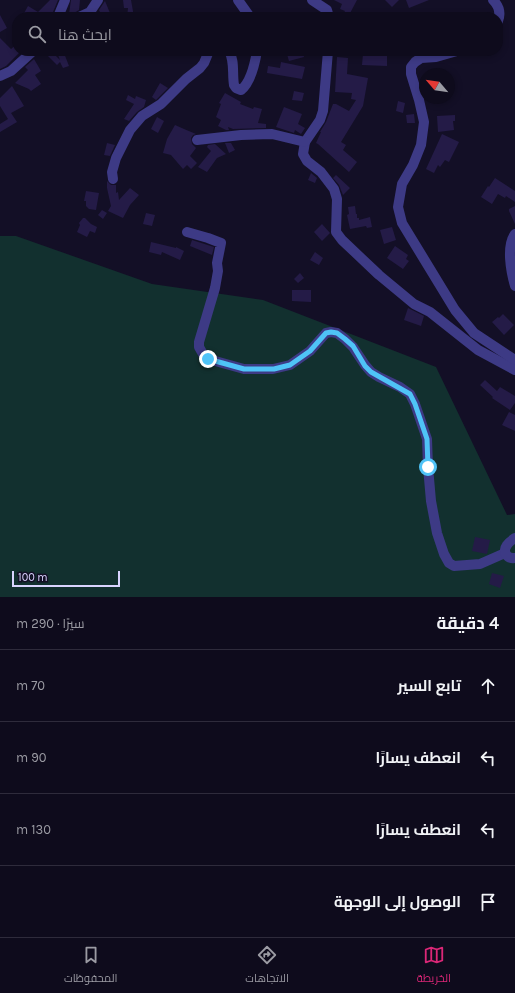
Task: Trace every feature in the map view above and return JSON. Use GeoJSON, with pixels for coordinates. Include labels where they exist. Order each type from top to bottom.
{"type":"FeatureCollection","features":[{"type":"Feature","properties":{"kind":"street"},"geometry":{"type":"LineString","coordinates":[[60,12],[65,0]]}},
{"type":"Feature","properties":{"kind":"street"},"geometry":{"type":"LineString","coordinates":[[90,12],[98,0]]}},
{"type":"Feature","properties":{"kind":"street"},"geometry":{"type":"LineString","coordinates":[[238,0],[246,12]]}},
{"type":"Feature","properties":{"kind":"street"},"geometry":{"type":"LineString","coordinates":[[312,0],[327,10],[327,12]]}},
{"type":"Feature","properties":{"kind":"street"},"geometry":{"type":"LineString","coordinates":[[493,0],[498,6],[500,12]]}},
{"type":"Feature","properties":{"kind":"street"},"geometry":{"type":"LineString","coordinates":[[0,76],[10,71],[27,56]]}},
{"type":"Feature","properties":{"kind":"street"},"geometry":{"type":"LineString","coordinates":[[113,179],[112,172],[116,158],[130,130],[142,116],[161,104],[186,79],[200,68],[204,63],[206,56]]}},
{"type":"Feature","properties":{"kind":"street"},"geometry":{"type":"LineString","coordinates":[[231,56],[234,85],[236,88],[241,90],[244,88],[253,72],[256,56]]}},
{"type":"Feature","properties":{"kind":"street"},"geometry":{"type":"LineString","coordinates":[[328,56],[323,110],[320,120],[303,146],[303,154],[307,161],[321,172],[334,189],[337,199],[336,232],[342,240],[379,275],[414,304],[430,312],[478,350],[515,370]]}},
{"type":"Feature","properties":{"kind":"street"},"geometry":{"type":"LineString","coordinates":[[440,56],[421,58],[411,67],[411,74],[424,122],[422,145],[402,184],[398,207],[402,223],[455,310],[474,333],[515,360]]}},
{"type":"Feature","properties":{"kind":"street"},"geometry":{"type":"LineString","coordinates":[[197,140],[241,135],[272,134],[305,142]]}},
{"type":"Feature","properties":{"kind":"street"},"geometry":{"type":"LineString","coordinates":[[187,232],[221,243],[217,263],[218,271],[215,288],[199,347],[203,354],[208,359],[244,369],[274,369],[290,365],[310,351],[326,333],[337,333],[353,346],[365,366],[371,372],[410,394],[415,404],[427,439],[431,501],[437,533],[444,554],[449,563],[454,566],[480,564],[506,553]]}},
{"type":"Feature","properties":{"kind":"street"},"geometry":{"type":"LineString","coordinates":[[515,234],[511,241],[510,256],[512,276],[515,286]]}},
{"type":"Feature","properties":{"kind":"street"},"geometry":{"type":"LineString","coordinates":[[515,538],[506,546],[505,549],[509,558],[515,558]]}},
{"type":"Feature","properties":{"kind":"green space"},"geometry":{"type":"Polygon","coordinates":[[[0,236],[16,236],[152,284],[263,300],[436,367],[507,515],[515,514],[515,597],[0,597],[0,236]]]}},
{"type":"Feature","properties":{"kind":"building"},"geometry":{"type":"Polygon","coordinates":[[[50,0],[58,0],[53,12],[38,12],[50,0]]]}},
{"type":"Feature","properties":{"kind":"building"},"geometry":{"type":"Polygon","coordinates":[[[71,0],[80,0],[79,10],[76,12],[69,12],[71,0]]]}},
{"type":"Feature","properties":{"kind":"building"},"geometry":{"type":"Polygon","coordinates":[[[123,0],[131,0],[133,12],[128,12],[128,8],[124,8],[123,0]]]}},
{"type":"Feature","properties":{"kind":"building"},"geometry":{"type":"Polygon","coordinates":[[[334,0],[357,0],[351,12],[344,12],[340,9],[342,4],[334,0]]]}},
{"type":"Feature","properties":{"kind":"building"},"geometry":{"type":"Polygon","coordinates":[[[385,0],[399,0],[392,7],[385,0]]]}},
{"type":"Feature","properties":{"kind":"building"},"geometry":{"type":"Polygon","coordinates":[[[406,0],[429,0],[409,8],[406,0]]]}},
{"type":"Feature","properties":{"kind":"building"},"geometry":{"type":"Polygon","coordinates":[[[105,1],[110,12],[100,12],[99,10],[105,1]]]}},
{"type":"Feature","properties":{"kind":"building"},"geometry":{"type":"Polygon","coordinates":[[[28,6],[38,12],[25,12],[28,6]]]}},
{"type":"Feature","properties":{"kind":"building"},"geometry":{"type":"Polygon","coordinates":[[[0,15],[7,28],[0,32],[0,15]]]}},
{"type":"Feature","properties":{"kind":"building"},"geometry":{"type":"Polygon","coordinates":[[[0,38],[11,49],[12,48],[12,56],[16,56],[6,66],[0,69],[0,38]]]}},
{"type":"Feature","properties":{"kind":"building"},"geometry":{"type":"Polygon","coordinates":[[[48,56],[56,56],[60,60],[58,56],[65,56],[69,66],[63,68],[60,62],[57,65],[48,56]]]}},
{"type":"Feature","properties":{"kind":"building"},"geometry":{"type":"Polygon","coordinates":[[[288,56],[304,56],[304,57],[289,61],[288,56]]]}},
{"type":"Feature","properties":{"kind":"building"},"geometry":{"type":"Polygon","coordinates":[[[363,56],[387,56],[387,66],[362,65],[363,56]]]}},
{"type":"Feature","properties":{"kind":"building"},"geometry":{"type":"Polygon","coordinates":[[[337,57],[348,58],[347,74],[368,78],[363,106],[341,142],[346,145],[343,150],[357,162],[349,172],[316,143],[333,104],[336,104],[349,111],[356,100],[351,99],[352,93],[335,92],[337,57]]]}},
{"type":"Feature","properties":{"kind":"building"},"geometry":{"type":"Polygon","coordinates":[[[34,59],[41,71],[35,75],[41,84],[31,91],[15,83],[28,70],[25,67],[34,59]]]}},
{"type":"Feature","properties":{"kind":"building"},"geometry":{"type":"Polygon","coordinates":[[[281,62],[305,67],[302,79],[267,73],[268,66],[280,68],[281,62]]]}},
{"type":"Feature","properties":{"kind":"building"},"geometry":{"type":"Polygon","coordinates":[[[160,83],[168,88],[156,100],[152,97],[160,83]]]}},
{"type":"Feature","properties":{"kind":"building"},"geometry":{"type":"Polygon","coordinates":[[[12,86],[24,106],[11,113],[17,122],[0,132],[0,124],[8,119],[0,106],[0,98],[12,86]]]}},
{"type":"Feature","properties":{"kind":"building"},"geometry":{"type":"Polygon","coordinates":[[[294,91],[304,93],[302,101],[292,100],[294,91]]]}},
{"type":"Feature","properties":{"kind":"building"},"geometry":{"type":"Polygon","coordinates":[[[225,93],[241,102],[240,104],[253,109],[254,107],[262,109],[258,123],[266,124],[266,128],[233,129],[228,127],[229,130],[226,130],[218,126],[221,120],[216,117],[221,104],[219,103],[225,93]]]}},
{"type":"Feature","properties":{"kind":"building"},"geometry":{"type":"Polygon","coordinates":[[[128,95],[135,99],[136,96],[146,100],[144,107],[129,121],[124,119],[134,104],[126,100],[128,95]]]}},
{"type":"Feature","properties":{"kind":"building"},"geometry":{"type":"Polygon","coordinates":[[[398,101],[405,103],[403,113],[396,111],[398,101]]]}},
{"type":"Feature","properties":{"kind":"building"},"geometry":{"type":"Polygon","coordinates":[[[284,107],[302,114],[298,124],[305,128],[301,134],[295,130],[294,133],[276,127],[284,107]]]}},
{"type":"Feature","properties":{"kind":"building"},"geometry":{"type":"Polygon","coordinates":[[[414,114],[415,123],[407,123],[406,115],[414,114]]]}},
{"type":"Feature","properties":{"kind":"building"},"geometry":{"type":"Polygon","coordinates":[[[455,115],[455,121],[453,121],[454,130],[438,132],[437,116],[455,115]]]}},
{"type":"Feature","properties":{"kind":"building"},"geometry":{"type":"Polygon","coordinates":[[[157,117],[164,121],[158,133],[151,129],[157,117]]]}},
{"type":"Feature","properties":{"kind":"building"},"geometry":{"type":"Polygon","coordinates":[[[175,125],[196,134],[191,138],[192,144],[196,148],[190,156],[197,163],[191,169],[187,165],[183,169],[171,155],[163,153],[167,139],[175,125]]]}},
{"type":"Feature","properties":{"kind":"building"},"geometry":{"type":"Polygon","coordinates":[[[442,134],[459,142],[449,162],[445,160],[440,167],[438,165],[434,173],[426,169],[442,134]]]}},
{"type":"Feature","properties":{"kind":"building"},"geometry":{"type":"Polygon","coordinates":[[[107,143],[115,145],[110,156],[104,155],[107,143]]]}},
{"type":"Feature","properties":{"kind":"building"},"geometry":{"type":"Polygon","coordinates":[[[225,143],[231,143],[235,150],[229,153],[225,143]]]}},
{"type":"Feature","properties":{"kind":"building"},"geometry":{"type":"Polygon","coordinates":[[[215,144],[226,154],[217,158],[207,172],[198,167],[211,151],[207,147],[208,145],[215,144]]]}},
{"type":"Feature","properties":{"kind":"building"},"geometry":{"type":"Polygon","coordinates":[[[311,173],[317,178],[315,183],[308,180],[311,173]]]}},
{"type":"Feature","properties":{"kind":"building"},"geometry":{"type":"Polygon","coordinates":[[[336,175],[350,188],[343,195],[339,185],[333,178],[336,175]]]}},
{"type":"Feature","properties":{"kind":"building"},"geometry":{"type":"Polygon","coordinates":[[[495,178],[515,191],[515,202],[506,196],[505,198],[498,194],[492,204],[481,197],[495,178]]]}},
{"type":"Feature","properties":{"kind":"building"},"geometry":{"type":"Polygon","coordinates":[[[107,181],[111,185],[116,185],[116,193],[118,192],[119,200],[130,188],[139,195],[130,205],[123,218],[108,211],[111,206],[107,181]]]}},
{"type":"Feature","properties":{"kind":"building"},"geometry":{"type":"Polygon","coordinates":[[[86,191],[99,193],[96,210],[89,209],[86,206],[86,201],[84,201],[86,191]]]}},
{"type":"Feature","properties":{"kind":"building"},"geometry":{"type":"Polygon","coordinates":[[[355,206],[357,218],[359,218],[359,220],[370,217],[372,227],[367,228],[366,226],[350,229],[347,215],[349,214],[348,207],[355,206]]]}},
{"type":"Feature","properties":{"kind":"building"},"geometry":{"type":"Polygon","coordinates":[[[515,206],[515,224],[509,209],[515,206]]]}},
{"type":"Feature","properties":{"kind":"building"},"geometry":{"type":"Polygon","coordinates":[[[102,210],[107,213],[103,219],[98,215],[102,210]]]}},
{"type":"Feature","properties":{"kind":"building"},"geometry":{"type":"Polygon","coordinates":[[[146,213],[155,215],[152,226],[143,224],[146,213]]]}},
{"type":"Feature","properties":{"kind":"building"},"geometry":{"type":"Polygon","coordinates":[[[83,218],[97,227],[95,233],[90,231],[87,237],[77,232],[80,225],[79,223],[83,218]]]}},
{"type":"Feature","properties":{"kind":"building"},"geometry":{"type":"Polygon","coordinates":[[[322,224],[330,233],[322,241],[314,232],[322,224]]]}},
{"type":"Feature","properties":{"kind":"building"},"geometry":{"type":"Polygon","coordinates":[[[392,227],[396,240],[384,244],[380,230],[392,227]]]}},
{"type":"Feature","properties":{"kind":"building"},"geometry":{"type":"Polygon","coordinates":[[[192,240],[214,247],[212,255],[190,246],[192,240]]]}},
{"type":"Feature","properties":{"kind":"building"},"geometry":{"type":"Polygon","coordinates":[[[151,242],[176,247],[184,251],[180,260],[162,252],[161,255],[149,252],[151,242]]]}},
{"type":"Feature","properties":{"kind":"building"},"geometry":{"type":"Polygon","coordinates":[[[395,246],[408,255],[406,259],[409,261],[403,269],[387,258],[395,246]]]}},
{"type":"Feature","properties":{"kind":"building"},"geometry":{"type":"Polygon","coordinates":[[[315,252],[323,258],[319,265],[310,260],[315,252]]]}},
{"type":"Feature","properties":{"kind":"building"},"geometry":{"type":"Polygon","coordinates":[[[300,273],[304,278],[298,283],[294,279],[300,273]]]}},
{"type":"Feature","properties":{"kind":"building"},"geometry":{"type":"Polygon","coordinates":[[[292,290],[311,290],[311,302],[292,301],[292,290]]]}},
{"type":"Feature","properties":{"kind":"building"},"geometry":{"type":"Polygon","coordinates":[[[408,308],[424,316],[421,326],[404,320],[408,308]]]}},
{"type":"Feature","properties":{"kind":"building"},"geometry":{"type":"Polygon","coordinates":[[[503,314],[514,325],[504,335],[492,322],[503,314]]]}},
{"type":"Feature","properties":{"kind":"building"},"geometry":{"type":"Polygon","coordinates":[[[485,380],[497,391],[500,387],[515,396],[515,403],[510,410],[492,398],[493,397],[480,385],[485,380]]]}},
{"type":"Feature","properties":{"kind":"building"},"geometry":{"type":"Polygon","coordinates":[[[509,412],[515,415],[515,431],[502,425],[509,412]]]}},
{"type":"Feature","properties":{"kind":"building"},"geometry":{"type":"Polygon","coordinates":[[[475,537],[490,540],[487,554],[472,551],[475,537]]]}},
{"type":"Feature","properties":{"kind":"building"},"geometry":{"type":"Polygon","coordinates":[[[492,573],[504,576],[500,588],[489,584],[492,573]]]}},
{"type":"Feature","properties":{"kind":"route"},"geometry":{"type":"LineString","coordinates":[[208,359],[244,369],[274,369],[290,365],[310,351],[326,333],[337,333],[353,346],[365,366],[371,372],[410,394],[427,439],[428,467]]}}]}
